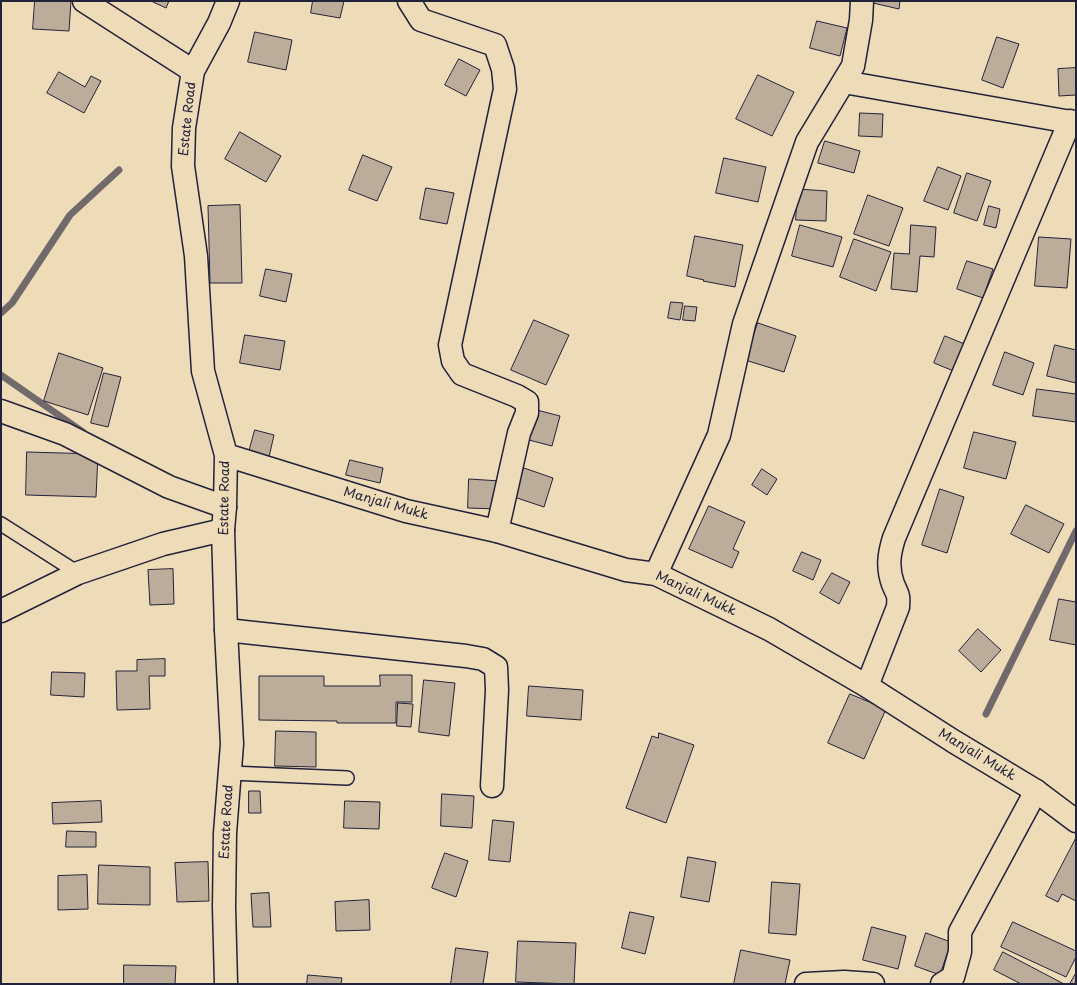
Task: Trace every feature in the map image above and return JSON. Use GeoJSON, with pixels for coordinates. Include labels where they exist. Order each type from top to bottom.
{"type":"FeatureCollection","features":[{"type":"Feature","properties":{"kind":"street"},"geometry":{"type":"LineString","coordinates":[[84,1],[193,71]]}},
{"type":"Feature","properties":{"kind":"street","name":"Estate Road"},"geometry":{"type":"LineString","coordinates":[[226,984],[224,907],[225,833],[232,744],[226,630],[223,530],[226,455],[203,371],[196,256],[183,166],[184,128],[193,71],[219,23],[228,1]]}},
{"type":"Feature","properties":{"kind":"street"},"geometry":{"type":"LineString","coordinates":[[409,1],[421,20],[495,45],[503,69],[505,89],[450,345],[453,361],[462,374],[517,396],[527,402],[527,413],[519,433],[497,531]]}},
{"type":"Feature","properties":{"kind":"street"},"geometry":{"type":"LineString","coordinates":[[656,574],[719,435],[744,324],[807,142],[853,66],[861,20],[862,1]]}},
{"type":"Feature","properties":{"kind":"street"},"geometry":{"type":"LineString","coordinates":[[844,82],[1073,122],[894,538],[889,553],[889,568],[893,583],[899,595],[898,608],[867,686]]}},
{"type":"Feature","properties":{"kind":"street"},"geometry":{"type":"LineString","coordinates":[[1,411],[66,434],[169,487],[225,507]]}},
{"type":"Feature","properties":{"kind":"street","name":"Manjali Mukk"},"geometry":{"type":"LineString","coordinates":[[226,455],[406,511],[497,531],[626,570],[656,574],[769,629],[867,686],[953,741],[1036,791],[1076,821]]}},
{"type":"Feature","properties":{"kind":"street"},"geometry":{"type":"LineString","coordinates":[[1,612],[78,573],[163,544],[223,530]]}},
{"type":"Feature","properties":{"kind":"street"},"geometry":{"type":"LineString","coordinates":[[226,630],[483,659],[496,667],[497,690],[492,786]]}},
{"type":"Feature","properties":{"kind":"street"},"geometry":{"type":"LineString","coordinates":[[942,984],[953,978],[960,952],[960,932],[1036,791]]}},
{"type":"Feature","properties":{"kind":"street"},"geometry":{"type":"LineString","coordinates":[[806,984],[844,982],[873,984]]}},
{"type":"Feature","properties":{"kind":"lane"},"geometry":{"type":"LineString","coordinates":[[1,524],[78,573]]}},
{"type":"Feature","properties":{"kind":"lane"},"geometry":{"type":"LineString","coordinates":[[230,773],[347,778]]}},
{"type":"Feature","properties":{"kind":"building"},"geometry":{"type":"Polygon","coordinates":[[[35,1],[71,1],[69,31],[33,29],[35,1]]]}},
{"type":"Feature","properties":{"kind":"building"},"geometry":{"type":"Polygon","coordinates":[[[169,1],[166,8],[153,2],[169,1]]]}},
{"type":"Feature","properties":{"kind":"building"},"geometry":{"type":"Polygon","coordinates":[[[313,1],[344,1],[340,18],[311,13],[313,1]]]}},
{"type":"Feature","properties":{"kind":"building"},"geometry":{"type":"Polygon","coordinates":[[[874,1],[900,1],[899,9],[873,3],[874,1]]]}},
{"type":"Feature","properties":{"kind":"building"},"geometry":{"type":"Polygon","coordinates":[[[817,21],[847,28],[840,56],[810,48],[817,21]]]}},
{"type":"Feature","properties":{"kind":"building"},"geometry":{"type":"Polygon","coordinates":[[[255,32],[292,40],[286,70],[248,62],[255,32]]]}},
{"type":"Feature","properties":{"kind":"building"},"geometry":{"type":"Polygon","coordinates":[[[997,37],[1019,44],[1003,88],[982,80],[997,37]]]}},
{"type":"Feature","properties":{"kind":"building"},"geometry":{"type":"Polygon","coordinates":[[[459,59],[480,70],[466,96],[445,85],[459,59]]]}},
{"type":"Feature","properties":{"kind":"building"},"geometry":{"type":"Polygon","coordinates":[[[1076,68],[1076,95],[1059,96],[1058,69],[1076,68]]]}},
{"type":"Feature","properties":{"kind":"building"},"geometry":{"type":"Polygon","coordinates":[[[59,72],[85,87],[91,76],[101,81],[84,113],[47,93],[59,72]]]}},
{"type":"Feature","properties":{"kind":"building"},"geometry":{"type":"Polygon","coordinates":[[[758,75],[794,92],[772,136],[736,119],[758,75]]]}},
{"type":"Feature","properties":{"kind":"building"},"geometry":{"type":"Polygon","coordinates":[[[860,113],[883,114],[882,137],[859,136],[860,113]]]}},
{"type":"Feature","properties":{"kind":"building"},"geometry":{"type":"Polygon","coordinates":[[[240,132],[281,156],[266,182],[225,159],[240,132]]]}},
{"type":"Feature","properties":{"kind":"building"},"geometry":{"type":"Polygon","coordinates":[[[825,141],[860,151],[854,173],[818,163],[825,141]]]}},
{"type":"Feature","properties":{"kind":"building"},"geometry":{"type":"Polygon","coordinates":[[[363,155],[392,167],[377,201],[349,190],[363,155]]]}},
{"type":"Feature","properties":{"kind":"building"},"geometry":{"type":"Polygon","coordinates":[[[724,158],[766,167],[758,202],[716,193],[724,158]]]}},
{"type":"Feature","properties":{"kind":"building"},"geometry":{"type":"Polygon","coordinates":[[[938,167],[961,176],[948,210],[924,201],[938,167]]]}},
{"type":"Feature","properties":{"kind":"building"},"geometry":{"type":"Polygon","coordinates":[[[967,173],[991,181],[977,221],[954,213],[967,173]]]}},
{"type":"Feature","properties":{"kind":"building"},"geometry":{"type":"Polygon","coordinates":[[[426,188],[454,193],[447,224],[420,219],[426,188]]]}},
{"type":"Feature","properties":{"kind":"building"},"geometry":{"type":"Polygon","coordinates":[[[798,189],[827,191],[826,221],[796,220],[798,189]]]}},
{"type":"Feature","properties":{"kind":"building"},"geometry":{"type":"Polygon","coordinates":[[[868,195],[903,208],[889,246],[854,234],[868,195]]]}},
{"type":"Feature","properties":{"kind":"building"},"geometry":{"type":"Polygon","coordinates":[[[240,205],[242,283],[210,283],[208,206],[240,205]]]}},
{"type":"Feature","properties":{"kind":"building"},"geometry":{"type":"Polygon","coordinates":[[[989,206],[1000,209],[996,228],[984,225],[989,206]]]}},
{"type":"Feature","properties":{"kind":"building"},"geometry":{"type":"Polygon","coordinates":[[[800,225],[842,237],[833,267],[792,256],[800,225]]]}},
{"type":"Feature","properties":{"kind":"building"},"geometry":{"type":"Polygon","coordinates":[[[911,225],[936,227],[934,257],[920,256],[917,292],[891,289],[894,253],[909,254],[911,225]]]}},
{"type":"Feature","properties":{"kind":"building"},"geometry":{"type":"Polygon","coordinates":[[[695,236],[743,245],[735,287],[703,281],[704,280],[687,276],[695,236]]]}},
{"type":"Feature","properties":{"kind":"building"},"geometry":{"type":"Polygon","coordinates":[[[1039,237],[1071,239],[1067,288],[1035,286],[1039,237]]]}},
{"type":"Feature","properties":{"kind":"building"},"geometry":{"type":"Polygon","coordinates":[[[854,239],[891,252],[876,291],[840,277],[854,239]]]}},
{"type":"Feature","properties":{"kind":"building"},"geometry":{"type":"Polygon","coordinates":[[[967,261],[993,269],[983,298],[957,289],[967,261]]]}},
{"type":"Feature","properties":{"kind":"building"},"geometry":{"type":"Polygon","coordinates":[[[266,269],[292,274],[286,302],[260,296],[266,269]]]}},
{"type":"Feature","properties":{"kind":"building"},"geometry":{"type":"Polygon","coordinates":[[[671,302],[683,303],[680,320],[668,318],[671,302]]]}},
{"type":"Feature","properties":{"kind":"building"},"geometry":{"type":"Polygon","coordinates":[[[685,306],[697,307],[695,321],[683,320],[685,306]]]}},
{"type":"Feature","properties":{"kind":"building"},"geometry":{"type":"Polygon","coordinates":[[[534,320],[569,335],[546,385],[511,370],[534,320]]]}},
{"type":"Feature","properties":{"kind":"building"},"geometry":{"type":"Polygon","coordinates":[[[758,323],[796,336],[784,372],[745,360],[758,323]]]}},
{"type":"Feature","properties":{"kind":"building"},"geometry":{"type":"Polygon","coordinates":[[[245,335],[285,341],[280,370],[240,363],[245,335]]]}},
{"type":"Feature","properties":{"kind":"building"},"geometry":{"type":"Polygon","coordinates":[[[945,336],[972,347],[961,374],[934,363],[945,336]]]}},
{"type":"Feature","properties":{"kind":"building"},"geometry":{"type":"Polygon","coordinates":[[[1055,345],[1076,350],[1076,383],[1047,376],[1055,345]]]}},
{"type":"Feature","properties":{"kind":"building"},"geometry":{"type":"Polygon","coordinates":[[[1005,352],[1034,363],[1023,395],[993,385],[1005,352]]]}},
{"type":"Feature","properties":{"kind":"building"},"geometry":{"type":"Polygon","coordinates":[[[59,353],[103,368],[88,415],[44,401],[59,353]]]}},
{"type":"Feature","properties":{"kind":"building"},"geometry":{"type":"Polygon","coordinates":[[[104,373],[121,377],[108,427],[91,423],[104,373]]]}},
{"type":"Feature","properties":{"kind":"building"},"geometry":{"type":"Polygon","coordinates":[[[1037,389],[1076,394],[1076,422],[1033,416],[1037,389]]]}},
{"type":"Feature","properties":{"kind":"building"},"geometry":{"type":"Polygon","coordinates":[[[533,409],[560,416],[552,446],[525,439],[533,409]]]}},
{"type":"Feature","properties":{"kind":"building"},"geometry":{"type":"Polygon","coordinates":[[[255,430],[274,435],[269,457],[249,452],[255,430]]]}},
{"type":"Feature","properties":{"kind":"building"},"geometry":{"type":"Polygon","coordinates":[[[974,432],[1016,442],[1006,479],[964,468],[974,432]]]}},
{"type":"Feature","properties":{"kind":"building"},"geometry":{"type":"Polygon","coordinates":[[[27,452],[98,454],[96,497],[26,495],[27,452]]]}},
{"type":"Feature","properties":{"kind":"building"},"geometry":{"type":"Polygon","coordinates":[[[350,460],[383,468],[380,483],[346,475],[350,460]]]}},
{"type":"Feature","properties":{"kind":"building"},"geometry":{"type":"Polygon","coordinates":[[[524,468],[553,478],[544,507],[514,497],[524,468]]]}},
{"type":"Feature","properties":{"kind":"building"},"geometry":{"type":"Polygon","coordinates":[[[762,469],[777,479],[767,495],[752,485],[762,469]]]}},
{"type":"Feature","properties":{"kind":"building"},"geometry":{"type":"Polygon","coordinates":[[[469,479],[500,481],[499,509],[468,508],[469,479]]]}},
{"type":"Feature","properties":{"kind":"building"},"geometry":{"type":"Polygon","coordinates":[[[940,489],[964,497],[947,553],[922,545],[940,489]]]}},
{"type":"Feature","properties":{"kind":"building"},"geometry":{"type":"Polygon","coordinates":[[[1026,505],[1064,524],[1049,553],[1011,534],[1026,505]]]}},
{"type":"Feature","properties":{"kind":"building"},"geometry":{"type":"Polygon","coordinates":[[[709,506],[745,522],[733,549],[739,552],[732,568],[689,549],[709,506]]]}},
{"type":"Feature","properties":{"kind":"building"},"geometry":{"type":"Polygon","coordinates":[[[802,552],[821,560],[813,580],[793,571],[802,552]]]}},
{"type":"Feature","properties":{"kind":"building"},"geometry":{"type":"Polygon","coordinates":[[[173,569],[174,604],[150,605],[148,570],[173,569]]]}},
{"type":"Feature","properties":{"kind":"building"},"geometry":{"type":"Polygon","coordinates":[[[832,573],[850,582],[839,604],[820,593],[832,573]]]}},
{"type":"Feature","properties":{"kind":"building"},"geometry":{"type":"Polygon","coordinates":[[[1059,599],[1076,602],[1076,645],[1050,640],[1059,599]]]}},
{"type":"Feature","properties":{"kind":"building"},"geometry":{"type":"Polygon","coordinates":[[[978,629],[1001,650],[981,672],[959,651],[978,629]]]}},
{"type":"Feature","properties":{"kind":"building"},"geometry":{"type":"Polygon","coordinates":[[[165,659],[165,676],[149,676],[150,709],[117,710],[116,671],[137,671],[137,660],[165,659]]]}},
{"type":"Feature","properties":{"kind":"building"},"geometry":{"type":"Polygon","coordinates":[[[52,672],[85,673],[84,697],[51,695],[52,672]]]}},
{"type":"Feature","properties":{"kind":"building"},"geometry":{"type":"Polygon","coordinates":[[[380,675],[412,675],[412,702],[396,702],[396,723],[337,723],[337,721],[259,720],[259,676],[324,676],[324,686],[380,686],[380,675]]]}},
{"type":"Feature","properties":{"kind":"building"},"geometry":{"type":"Polygon","coordinates":[[[424,680],[455,683],[449,736],[419,732],[424,680]]]}},
{"type":"Feature","properties":{"kind":"building"},"geometry":{"type":"Polygon","coordinates":[[[529,686],[583,690],[581,720],[527,716],[529,686]]]}},
{"type":"Feature","properties":{"kind":"building"},"geometry":{"type":"Polygon","coordinates":[[[850,694],[886,709],[864,759],[828,743],[850,694]]]}},
{"type":"Feature","properties":{"kind":"building"},"geometry":{"type":"Polygon","coordinates":[[[398,703],[413,704],[411,727],[397,726],[398,703]]]}},
{"type":"Feature","properties":{"kind":"building"},"geometry":{"type":"Polygon","coordinates":[[[276,731],[316,732],[316,767],[275,766],[276,731]]]}},
{"type":"Feature","properties":{"kind":"building"},"geometry":{"type":"Polygon","coordinates":[[[659,733],[694,745],[666,823],[626,808],[652,736],[658,738],[659,733]]]}},
{"type":"Feature","properties":{"kind":"building"},"geometry":{"type":"Polygon","coordinates":[[[249,791],[260,791],[261,813],[249,813],[249,791]]]}},
{"type":"Feature","properties":{"kind":"building"},"geometry":{"type":"Polygon","coordinates":[[[442,794],[474,796],[472,828],[441,826],[442,794]]]}},
{"type":"Feature","properties":{"kind":"building"},"geometry":{"type":"Polygon","coordinates":[[[101,801],[102,822],[53,824],[52,803],[101,801]]]}},
{"type":"Feature","properties":{"kind":"building"},"geometry":{"type":"Polygon","coordinates":[[[345,801],[380,802],[379,829],[344,828],[345,801]]]}},
{"type":"Feature","properties":{"kind":"building"},"geometry":{"type":"Polygon","coordinates":[[[493,820],[514,822],[510,862],[489,860],[493,820]]]}},
{"type":"Feature","properties":{"kind":"building"},"geometry":{"type":"Polygon","coordinates":[[[67,831],[96,832],[96,847],[66,847],[67,831]]]}},
{"type":"Feature","properties":{"kind":"building"},"geometry":{"type":"Polygon","coordinates":[[[1076,838],[1076,901],[1062,894],[1058,902],[1046,896],[1076,838]]]}},
{"type":"Feature","properties":{"kind":"building"},"geometry":{"type":"Polygon","coordinates":[[[445,853],[468,861],[456,897],[432,888],[445,853]]]}},
{"type":"Feature","properties":{"kind":"building"},"geometry":{"type":"Polygon","coordinates":[[[688,857],[716,862],[709,902],[681,897],[688,857]]]}},
{"type":"Feature","properties":{"kind":"building"},"geometry":{"type":"Polygon","coordinates":[[[208,862],[209,901],[177,902],[175,863],[208,862]]]}},
{"type":"Feature","properties":{"kind":"building"},"geometry":{"type":"Polygon","coordinates":[[[99,865],[150,867],[150,905],[98,904],[99,865]]]}},
{"type":"Feature","properties":{"kind":"building"},"geometry":{"type":"Polygon","coordinates":[[[87,875],[88,909],[58,910],[58,876],[87,875]]]}},
{"type":"Feature","properties":{"kind":"building"},"geometry":{"type":"Polygon","coordinates":[[[772,882],[800,884],[796,935],[769,933],[772,882]]]}},
{"type":"Feature","properties":{"kind":"building"},"geometry":{"type":"Polygon","coordinates":[[[269,893],[271,927],[253,927],[251,894],[269,893]]]}},
{"type":"Feature","properties":{"kind":"building"},"geometry":{"type":"Polygon","coordinates":[[[369,900],[370,930],[336,931],[335,902],[369,900]]]}},
{"type":"Feature","properties":{"kind":"building"},"geometry":{"type":"Polygon","coordinates":[[[630,912],[654,917],[645,954],[622,948],[630,912]]]}},
{"type":"Feature","properties":{"kind":"building"},"geometry":{"type":"Polygon","coordinates":[[[1013,922],[1076,951],[1076,957],[1066,977],[1001,947],[1013,922]]]}},
{"type":"Feature","properties":{"kind":"building"},"geometry":{"type":"Polygon","coordinates":[[[872,927],[906,936],[898,969],[863,960],[872,927]]]}},
{"type":"Feature","properties":{"kind":"building"},"geometry":{"type":"Polygon","coordinates":[[[926,933],[951,942],[940,975],[915,966],[926,933]]]}},
{"type":"Feature","properties":{"kind":"building"},"geometry":{"type":"Polygon","coordinates":[[[518,941],[576,943],[574,984],[516,982],[518,941]]]}},
{"type":"Feature","properties":{"kind":"building"},"geometry":{"type":"Polygon","coordinates":[[[456,948],[488,952],[483,984],[451,984],[456,948]]]}},
{"type":"Feature","properties":{"kind":"building"},"geometry":{"type":"Polygon","coordinates":[[[741,950],[790,960],[785,984],[734,984],[741,950]]]}},
{"type":"Feature","properties":{"kind":"building"},"geometry":{"type":"Polygon","coordinates":[[[1003,952],[1064,984],[1021,984],[994,970],[1003,952]]]}},
{"type":"Feature","properties":{"kind":"building"},"geometry":{"type":"Polygon","coordinates":[[[124,965],[176,966],[175,984],[124,984],[124,965]]]}},
{"type":"Feature","properties":{"kind":"building"},"geometry":{"type":"Polygon","coordinates":[[[1076,973],[1076,984],[1070,984],[1076,973]]]}},
{"type":"Feature","properties":{"kind":"building"},"geometry":{"type":"Polygon","coordinates":[[[308,975],[342,978],[341,984],[307,984],[308,975]]]}},
{"type":"Feature","properties":{"kind":"waterway"},"geometry":{"type":"LineString","coordinates":[[1,313],[12,303],[70,215],[119,170]]}},
{"type":"Feature","properties":{"kind":"waterway"},"geometry":{"type":"LineString","coordinates":[[1,375],[83,432]]}},
{"type":"Feature","properties":{"kind":"waterway"},"geometry":{"type":"LineString","coordinates":[[986,714],[1076,531]]}}]}
